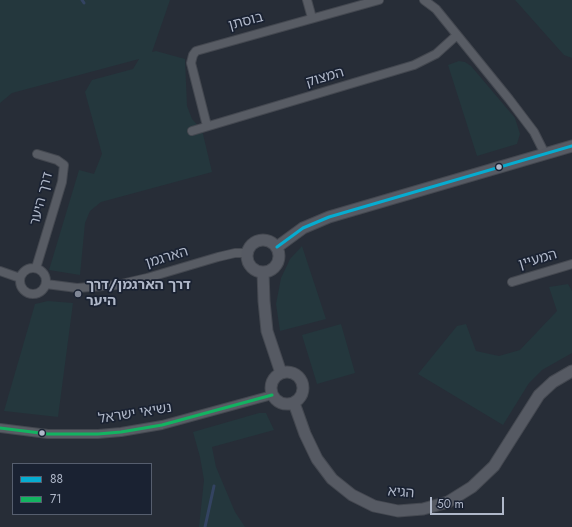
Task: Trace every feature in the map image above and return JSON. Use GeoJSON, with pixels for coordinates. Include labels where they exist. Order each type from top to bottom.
{"type":"FeatureCollection","features":[{"type":"Feature","properties":{"kind":"street"},"geometry":{"type":"LineString","coordinates":[[307,0],[312,18]]}},
{"type":"Feature","properties":{"kind":"street","name":"בוסתן"},"geometry":{"type":"LineString","coordinates":[[207,126],[191,63],[194,53],[205,47],[379,0]]}},
{"type":"Feature","properties":{"kind":"street"},"geometry":{"type":"LineString","coordinates":[[424,0],[436,9],[526,120],[545,154]]}},
{"type":"Feature","properties":{"kind":"street","name":"המצוק"},"geometry":{"type":"LineString","coordinates":[[192,130],[414,65],[436,54],[457,35]]}},
{"type":"Feature","properties":{"kind":"street"},"geometry":{"type":"LineString","coordinates":[[276,247],[299,230],[329,217],[572,146]]}},
{"type":"Feature","properties":{"kind":"street","name":"דרך היער"},"geometry":{"type":"LineString","coordinates":[[36,268],[62,182],[64,165],[57,160],[37,154]]}},
{"type":"Feature","properties":{"kind":"street"},"geometry":{"type":"LineString","coordinates":[[258,241],[268,241],[276,247],[279,257],[276,266],[268,271],[263,272],[254,269],[248,262],[248,253],[250,248],[258,241]]}},
{"type":"Feature","properties":{"kind":"street","name":"הארגמן"},"geometry":{"type":"LineString","coordinates":[[46,284],[77,288],[117,285],[147,278],[218,257],[235,253],[248,253]]}},
{"type":"Feature","properties":{"kind":"street","name":"המעיין"},"geometry":{"type":"LineString","coordinates":[[512,282],[572,264]]}},
{"type":"Feature","properties":{"kind":"street"},"geometry":{"type":"LineString","coordinates":[[36,268],[43,272],[46,284],[38,293],[30,294],[21,286],[20,278],[24,271],[36,268]]}},
{"type":"Feature","properties":{"kind":"street"},"geometry":{"type":"LineString","coordinates":[[0,271],[20,278]]}},
{"type":"Feature","properties":{"kind":"street"},"geometry":{"type":"LineString","coordinates":[[263,272],[265,319],[281,373]]}},
{"type":"Feature","properties":{"kind":"street","name":"הגיא"},"geometry":{"type":"LineString","coordinates":[[294,404],[305,434],[317,459],[337,483],[352,495],[374,506],[398,510],[423,509],[448,502],[472,487],[494,466],[539,395],[553,382],[572,370]]}},
{"type":"Feature","properties":{"kind":"street"},"geometry":{"type":"LineString","coordinates":[[292,372],[301,379],[304,390],[299,400],[294,404],[284,404],[275,399],[272,395],[271,390],[273,380],[281,373],[292,372]]}},
{"type":"Feature","properties":{"kind":"street","name":"נשיאי ישראל"},"geometry":{"type":"LineString","coordinates":[[0,428],[48,434],[117,432],[162,425],[272,395]]}},
{"type":"Feature","properties":{"kind":"shaded area"},"geometry":{"type":"Polygon","coordinates":[[[0,0],[170,0],[152,52],[156,51],[185,59],[187,106],[192,119],[202,130],[212,172],[101,202],[90,211],[85,223],[80,275],[49,270],[79,170],[94,174],[102,154],[85,92],[92,80],[133,69],[139,59],[12,93],[0,103],[0,0]]]}},
{"type":"Feature","properties":{"kind":"shaded area"},"geometry":{"type":"Polygon","coordinates":[[[515,0],[572,0],[572,58],[564,55],[515,0]]]}},
{"type":"Feature","properties":{"kind":"shaded area"},"geometry":{"type":"Polygon","coordinates":[[[459,61],[465,62],[471,66],[515,118],[520,134],[517,144],[477,156],[448,65],[459,61]]]}},
{"type":"Feature","properties":{"kind":"shaded area"},"geometry":{"type":"Polygon","coordinates":[[[302,246],[326,319],[280,331],[276,304],[281,278],[290,259],[302,246]]]}},
{"type":"Feature","properties":{"kind":"shaded area"},"geometry":{"type":"Polygon","coordinates":[[[568,284],[572,291],[572,353],[542,370],[529,383],[503,425],[418,374],[457,326],[466,324],[476,351],[499,356],[520,350],[557,311],[549,287],[568,284]]]}},
{"type":"Feature","properties":{"kind":"shaded area"},"geometry":{"type":"Polygon","coordinates":[[[48,301],[73,303],[58,417],[4,411],[35,304],[48,301]]]}},
{"type":"Feature","properties":{"kind":"shaded area"},"geometry":{"type":"Polygon","coordinates":[[[341,324],[355,373],[317,384],[302,335],[341,324]]]}},
{"type":"Feature","properties":{"kind":"shaded area"},"geometry":{"type":"Polygon","coordinates":[[[259,413],[266,413],[274,430],[212,447],[216,467],[235,512],[245,527],[199,527],[204,480],[200,457],[193,432],[259,413]]]}},
{"type":"Feature","properties":{"kind":"waterway"},"geometry":{"type":"LineString","coordinates":[[205,527],[214,486]]}},
{"type":"Feature","properties":{"kind":"transit line","name":"88"},"geometry":{"type":"LineString","coordinates":[[277,247],[303,228],[329,217],[572,146]]}},
{"type":"Feature","properties":{"kind":"transit line","name":"71"},"geometry":{"type":"LineString","coordinates":[[0,428],[48,434],[98,434],[121,432],[162,425],[272,395]]}},
{"type":"Feature","properties":{"kind":"place","name":"דרך הארגמן/דרך היער"},"geometry":{"type":"Point","coordinates":[78,294]}}]}
